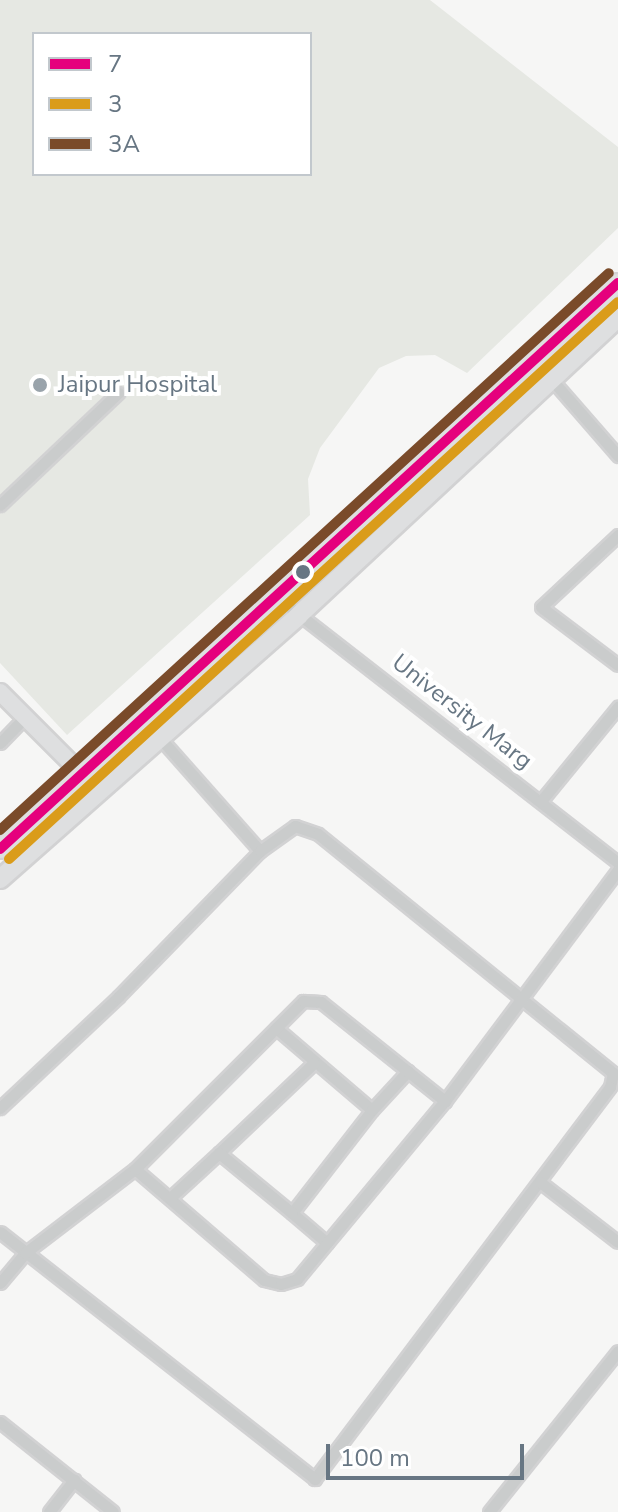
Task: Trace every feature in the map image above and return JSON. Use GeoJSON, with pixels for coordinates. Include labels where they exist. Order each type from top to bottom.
{"type":"FeatureCollection","features":[{"type":"Feature","properties":{"kind":"main road"},"geometry":{"type":"LineString","coordinates":[[0,849],[278,598],[618,283]]}},
{"type":"Feature","properties":{"kind":"main road"},"geometry":{"type":"LineString","coordinates":[[0,879],[299,615],[618,318]]}},
{"type":"Feature","properties":{"kind":"street"},"geometry":{"type":"LineString","coordinates":[[552,380],[618,456]]}},
{"type":"Feature","properties":{"kind":"street"},"geometry":{"type":"LineString","coordinates":[[0,505],[118,393]]}},
{"type":"Feature","properties":{"kind":"street"},"geometry":{"type":"LineString","coordinates":[[618,535],[541,607],[618,665]]}},
{"type":"Feature","properties":{"kind":"street","name":"University Marg"},"geometry":{"type":"LineString","coordinates":[[278,598],[618,863]]}},
{"type":"Feature","properties":{"kind":"street"},"geometry":{"type":"LineString","coordinates":[[0,692],[81,773]]}},
{"type":"Feature","properties":{"kind":"street"},"geometry":{"type":"LineString","coordinates":[[541,801],[618,707]]}},
{"type":"Feature","properties":{"kind":"street"},"geometry":{"type":"LineString","coordinates":[[0,743],[25,717]]}},
{"type":"Feature","properties":{"kind":"street"},"geometry":{"type":"LineString","coordinates":[[160,738],[260,851]]}},
{"type":"Feature","properties":{"kind":"street"},"geometry":{"type":"LineString","coordinates":[[0,1108],[118,997],[260,851],[288,828],[318,834],[613,1073],[610,1087],[315,1479],[0,1232]]}},
{"type":"Feature","properties":{"kind":"street"},"geometry":{"type":"LineString","coordinates":[[135,1169],[264,1280],[281,1284],[297,1279],[445,1101],[519,998],[618,870]]}},
{"type":"Feature","properties":{"kind":"street"},"geometry":{"type":"LineString","coordinates":[[0,1283],[25,1253],[135,1169],[303,1001],[321,1002],[445,1101]]}},
{"type":"Feature","properties":{"kind":"street"},"geometry":{"type":"LineString","coordinates":[[276,1028],[372,1110]]}},
{"type":"Feature","properties":{"kind":"street"},"geometry":{"type":"LineString","coordinates":[[170,1198],[314,1063]]}},
{"type":"Feature","properties":{"kind":"street"},"geometry":{"type":"LineString","coordinates":[[292,1213],[372,1110],[408,1071]]}},
{"type":"Feature","properties":{"kind":"street"},"geometry":{"type":"LineString","coordinates":[[219,1153],[327,1243]]}},
{"type":"Feature","properties":{"kind":"street"},"geometry":{"type":"LineString","coordinates":[[540,1182],[618,1242]]}},
{"type":"Feature","properties":{"kind":"street"},"geometry":{"type":"LineString","coordinates":[[489,1512],[618,1351]]}},
{"type":"Feature","properties":{"kind":"street"},"geometry":{"type":"LineString","coordinates":[[0,1422],[113,1512]]}},
{"type":"Feature","properties":{"kind":"street"},"geometry":{"type":"LineString","coordinates":[[49,1512],[74,1480]]}},
{"type":"Feature","properties":{"kind":"shaded area"},"geometry":{"type":"Polygon","coordinates":[[[0,0],[430,0],[618,147],[618,228],[467,373],[435,355],[406,356],[379,368],[320,448],[308,479],[310,515],[67,735],[0,663],[0,0]]]}},
{"type":"Feature","properties":{"kind":"transit line","name":"3A"},"geometry":{"type":"LineString","coordinates":[[0,830],[609,273]]}},
{"type":"Feature","properties":{"kind":"transit line","name":"7"},"geometry":{"type":"LineString","coordinates":[[0,849],[618,283]]}},
{"type":"Feature","properties":{"kind":"transit line","name":"3"},"geometry":{"type":"LineString","coordinates":[[9,859],[618,302]]}},
{"type":"Feature","properties":{"kind":"place","name":"Jaipur Hospital"},"geometry":{"type":"Point","coordinates":[40,385]}}]}
